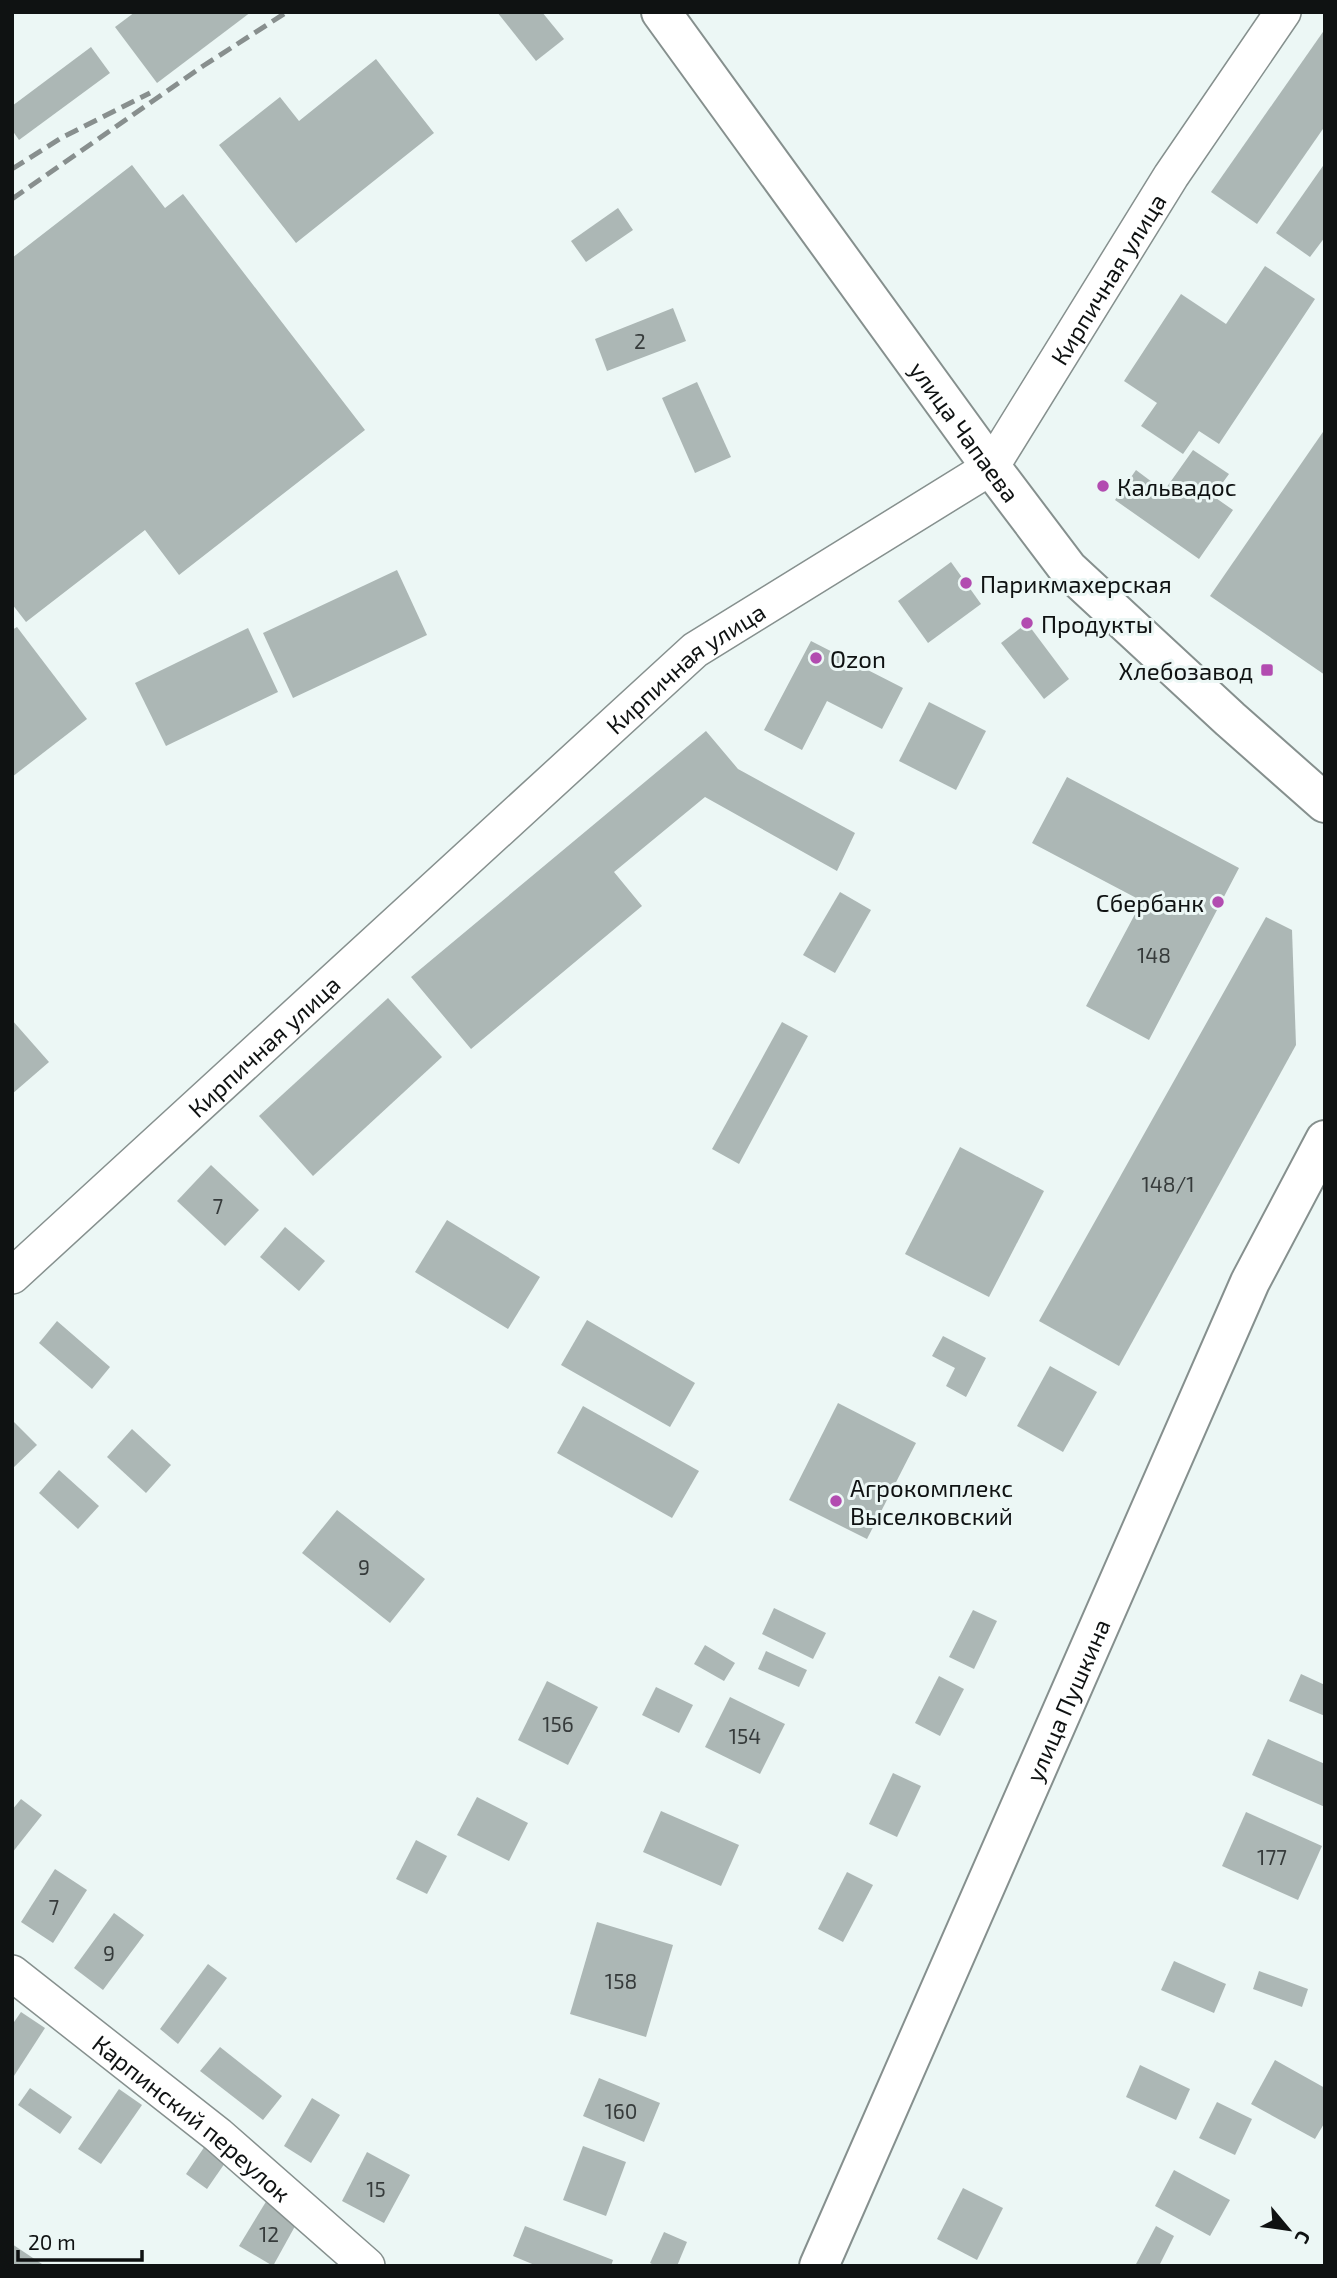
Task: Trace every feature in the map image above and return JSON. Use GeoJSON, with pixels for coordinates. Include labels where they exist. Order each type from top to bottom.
{"type":"FeatureCollection","features":[{"type":"Feature","properties":{"kind":"main road","name":"улица Чапаева"},"geometry":{"type":"LineString","coordinates":[[662,12],[991,467],[1068,569],[1325,803]]}},
{"type":"Feature","properties":{"kind":"main road","name":"улица Пушкина"},"geometry":{"type":"LineString","coordinates":[[819,2266],[1250,1282],[1325,1140]]}},
{"type":"Feature","properties":{"kind":"street","name":"Кирпичная улица"},"geometry":{"type":"LineString","coordinates":[[12,1276],[695,650],[991,467],[1171,176],[1283,12]]}},
{"type":"Feature","properties":{"kind":"street","name":"Карпинский переулок"},"geometry":{"type":"LineString","coordinates":[[12,1973],[218,2135],[367,2266]]}},
{"type":"Feature","properties":{"kind":"building"},"geometry":{"type":"Polygon","coordinates":[[[135,12],[251,12],[157,83],[115,27],[135,12]]]}},
{"type":"Feature","properties":{"kind":"building"},"geometry":{"type":"Polygon","coordinates":[[[497,12],[542,12],[564,39],[536,61],[497,12]]]}},
{"type":"Feature","properties":{"kind":"building"},"geometry":{"type":"Polygon","coordinates":[[[1325,29],[1325,126],[1257,224],[1211,192],[1325,29]]]}},
{"type":"Feature","properties":{"kind":"building"},"geometry":{"type":"Polygon","coordinates":[[[91,47],[110,73],[19,140],[12,130],[12,106],[91,47]]]}},
{"type":"Feature","properties":{"kind":"building"},"geometry":{"type":"Polygon","coordinates":[[[376,59],[434,133],[296,243],[219,145],[280,97],[299,121],[376,59]]]}},
{"type":"Feature","properties":{"kind":"building"},"geometry":{"type":"Polygon","coordinates":[[[1325,163],[1325,237],[1310,257],[1276,233],[1325,163]]]}},
{"type":"Feature","properties":{"kind":"building"},"geometry":{"type":"Polygon","coordinates":[[[132,165],[165,208],[183,194],[365,430],[179,575],[145,530],[26,622],[12,604],[12,258],[132,165]]]}},
{"type":"Feature","properties":{"kind":"building"},"geometry":{"type":"Polygon","coordinates":[[[618,208],[633,230],[586,262],[571,241],[618,208]]]}},
{"type":"Feature","properties":{"kind":"building"},"geometry":{"type":"Polygon","coordinates":[[[1265,266],[1315,299],[1219,444],[1199,431],[1183,454],[1141,426],[1157,403],[1124,381],[1181,294],[1226,324],[1265,266]]]}},
{"type":"Feature","properties":{"kind":"building"},"geometry":{"type":"Polygon","coordinates":[[[673,308],[686,341],[607,371],[595,339],[673,308]]]}},
{"type":"Feature","properties":{"kind":"building"},"geometry":{"type":"Polygon","coordinates":[[[697,382],[731,457],[695,473],[662,398],[697,382]]]}},
{"type":"Feature","properties":{"kind":"building"},"geometry":{"type":"Polygon","coordinates":[[[1325,429],[1325,675],[1210,596],[1325,429]]]}},
{"type":"Feature","properties":{"kind":"building"},"geometry":{"type":"Polygon","coordinates":[[[1193,450],[1229,474],[1213,496],[1233,510],[1199,559],[1115,500],[1136,470],[1164,491],[1193,450]]]}},
{"type":"Feature","properties":{"kind":"building"},"geometry":{"type":"Polygon","coordinates":[[[951,562],[981,604],[928,643],[898,601],[951,562]]]}},
{"type":"Feature","properties":{"kind":"building"},"geometry":{"type":"Polygon","coordinates":[[[397,570],[427,635],[293,698],[263,633],[397,570]]]}},
{"type":"Feature","properties":{"kind":"building"},"geometry":{"type":"Polygon","coordinates":[[[1027,623],[1069,679],[1044,699],[1001,643],[1027,623]]]}},
{"type":"Feature","properties":{"kind":"building"},"geometry":{"type":"Polygon","coordinates":[[[17,627],[87,719],[12,777],[12,630],[17,627]]]}},
{"type":"Feature","properties":{"kind":"building"},"geometry":{"type":"Polygon","coordinates":[[[248,628],[278,692],[166,746],[135,683],[248,628]]]}},
{"type":"Feature","properties":{"kind":"building"},"geometry":{"type":"Polygon","coordinates":[[[811,641],[903,688],[882,729],[827,701],[802,750],[764,730],[811,641]]]}},
{"type":"Feature","properties":{"kind":"building"},"geometry":{"type":"Polygon","coordinates":[[[929,702],[986,731],[956,790],[899,761],[929,702]]]}},
{"type":"Feature","properties":{"kind":"building"},"geometry":{"type":"Polygon","coordinates":[[[706,731],[738,769],[855,833],[837,871],[705,797],[614,872],[642,906],[471,1049],[411,977],[706,731]]]}},
{"type":"Feature","properties":{"kind":"building"},"geometry":{"type":"Polygon","coordinates":[[[1067,777],[1239,868],[1149,1040],[1086,1006],[1142,901],[1032,843],[1067,777]]]}},
{"type":"Feature","properties":{"kind":"building"},"geometry":{"type":"Polygon","coordinates":[[[840,892],[871,910],[835,973],[803,955],[840,892]]]}},
{"type":"Feature","properties":{"kind":"building"},"geometry":{"type":"Polygon","coordinates":[[[1266,917],[1292,930],[1296,1045],[1119,1366],[1039,1321],[1266,917]]]}},
{"type":"Feature","properties":{"kind":"building"},"geometry":{"type":"Polygon","coordinates":[[[388,998],[442,1057],[313,1176],[259,1116],[388,998]]]}},
{"type":"Feature","properties":{"kind":"building"},"geometry":{"type":"Polygon","coordinates":[[[12,1020],[49,1062],[12,1094],[12,1020]]]}},
{"type":"Feature","properties":{"kind":"building"},"geometry":{"type":"Polygon","coordinates":[[[782,1022],[808,1036],[739,1164],[712,1149],[782,1022]]]}},
{"type":"Feature","properties":{"kind":"building"},"geometry":{"type":"Polygon","coordinates":[[[960,1147],[1044,1191],[989,1297],[905,1254],[960,1147]]]}},
{"type":"Feature","properties":{"kind":"building"},"geometry":{"type":"Polygon","coordinates":[[[211,1165],[259,1210],[225,1246],[177,1201],[211,1165]]]}},
{"type":"Feature","properties":{"kind":"building"},"geometry":{"type":"Polygon","coordinates":[[[447,1220],[540,1277],[508,1329],[415,1272],[447,1220]]]}},
{"type":"Feature","properties":{"kind":"building"},"geometry":{"type":"Polygon","coordinates":[[[285,1227],[325,1261],[299,1291],[260,1257],[285,1227]]]}},
{"type":"Feature","properties":{"kind":"building"},"geometry":{"type":"Polygon","coordinates":[[[587,1320],[695,1383],[670,1427],[561,1365],[587,1320]]]}},
{"type":"Feature","properties":{"kind":"building"},"geometry":{"type":"Polygon","coordinates":[[[57,1321],[110,1367],[92,1389],[39,1343],[57,1321]]]}},
{"type":"Feature","properties":{"kind":"building"},"geometry":{"type":"Polygon","coordinates":[[[943,1336],[986,1358],[966,1397],[946,1386],[955,1368],[932,1356],[943,1336]]]}},
{"type":"Feature","properties":{"kind":"building"},"geometry":{"type":"Polygon","coordinates":[[[1050,1366],[1097,1392],[1063,1452],[1017,1426],[1050,1366]]]}},
{"type":"Feature","properties":{"kind":"building"},"geometry":{"type":"Polygon","coordinates":[[[838,1403],[916,1443],[867,1539],[789,1500],[838,1403]]]}},
{"type":"Feature","properties":{"kind":"building"},"geometry":{"type":"Polygon","coordinates":[[[583,1406],[699,1471],[672,1518],[557,1453],[583,1406]]]}},
{"type":"Feature","properties":{"kind":"building"},"geometry":{"type":"Polygon","coordinates":[[[12,1420],[37,1445],[12,1469],[12,1420]]]}},
{"type":"Feature","properties":{"kind":"building"},"geometry":{"type":"Polygon","coordinates":[[[132,1429],[171,1465],[146,1493],[107,1457],[132,1429]]]}},
{"type":"Feature","properties":{"kind":"building"},"geometry":{"type":"Polygon","coordinates":[[[59,1470],[99,1506],[78,1529],[39,1493],[59,1470]]]}},
{"type":"Feature","properties":{"kind":"building"},"geometry":{"type":"Polygon","coordinates":[[[337,1510],[425,1579],[390,1623],[302,1553],[337,1510]]]}},
{"type":"Feature","properties":{"kind":"building"},"geometry":{"type":"Polygon","coordinates":[[[774,1608],[826,1633],[813,1659],[762,1634],[774,1608]]]}},
{"type":"Feature","properties":{"kind":"building"},"geometry":{"type":"Polygon","coordinates":[[[973,1610],[997,1621],[974,1669],[949,1657],[973,1610]]]}},
{"type":"Feature","properties":{"kind":"building"},"geometry":{"type":"Polygon","coordinates":[[[705,1645],[735,1663],[724,1681],[694,1664],[705,1645]]]}},
{"type":"Feature","properties":{"kind":"building"},"geometry":{"type":"Polygon","coordinates":[[[766,1651],[807,1670],[799,1687],[758,1669],[766,1651]]]}},
{"type":"Feature","properties":{"kind":"building"},"geometry":{"type":"Polygon","coordinates":[[[1301,1674],[1325,1685],[1325,1716],[1289,1701],[1301,1674]]]}},
{"type":"Feature","properties":{"kind":"building"},"geometry":{"type":"Polygon","coordinates":[[[939,1676],[964,1689],[940,1736],[915,1723],[939,1676]]]}},
{"type":"Feature","properties":{"kind":"building"},"geometry":{"type":"Polygon","coordinates":[[[547,1681],[598,1707],[568,1765],[518,1740],[547,1681]]]}},
{"type":"Feature","properties":{"kind":"building"},"geometry":{"type":"Polygon","coordinates":[[[656,1687],[693,1705],[679,1733],[642,1715],[656,1687]]]}},
{"type":"Feature","properties":{"kind":"building"},"geometry":{"type":"Polygon","coordinates":[[[730,1697],[785,1724],[760,1774],[705,1747],[730,1697]]]}},
{"type":"Feature","properties":{"kind":"building"},"geometry":{"type":"Polygon","coordinates":[[[1268,1739],[1325,1764],[1325,1807],[1252,1775],[1268,1739]]]}},
{"type":"Feature","properties":{"kind":"building"},"geometry":{"type":"Polygon","coordinates":[[[893,1773],[921,1786],[897,1837],[869,1824],[893,1773]]]}},
{"type":"Feature","properties":{"kind":"building"},"geometry":{"type":"Polygon","coordinates":[[[477,1797],[528,1823],[509,1861],[457,1835],[477,1797]]]}},
{"type":"Feature","properties":{"kind":"building"},"geometry":{"type":"Polygon","coordinates":[[[21,1799],[42,1815],[12,1853],[12,1810],[21,1799]]]}},
{"type":"Feature","properties":{"kind":"building"},"geometry":{"type":"Polygon","coordinates":[[[661,1811],[739,1845],[721,1886],[643,1852],[661,1811]]]}},
{"type":"Feature","properties":{"kind":"building"},"geometry":{"type":"Polygon","coordinates":[[[1246,1812],[1322,1846],[1298,1900],[1222,1866],[1246,1812]]]}},
{"type":"Feature","properties":{"kind":"building"},"geometry":{"type":"Polygon","coordinates":[[[416,1840],[447,1856],[427,1894],[396,1879],[416,1840]]]}},
{"type":"Feature","properties":{"kind":"building"},"geometry":{"type":"Polygon","coordinates":[[[55,1869],[87,1890],[53,1943],[21,1922],[55,1869]]]}},
{"type":"Feature","properties":{"kind":"building"},"geometry":{"type":"Polygon","coordinates":[[[847,1872],[873,1885],[843,1942],[818,1929],[847,1872]]]}},
{"type":"Feature","properties":{"kind":"building"},"geometry":{"type":"Polygon","coordinates":[[[114,1913],[144,1935],[103,1990],[74,1968],[114,1913]]]}},
{"type":"Feature","properties":{"kind":"building"},"geometry":{"type":"Polygon","coordinates":[[[597,1922],[673,1945],[646,2037],[570,2014],[597,1922]]]}},
{"type":"Feature","properties":{"kind":"building"},"geometry":{"type":"Polygon","coordinates":[[[1174,1961],[1226,1984],[1214,2013],[1161,1990],[1174,1961]]]}},
{"type":"Feature","properties":{"kind":"building"},"geometry":{"type":"Polygon","coordinates":[[[208,1964],[227,1978],[178,2044],[160,2029],[208,1964]]]}},
{"type":"Feature","properties":{"kind":"building"},"geometry":{"type":"Polygon","coordinates":[[[1259,1971],[1308,1989],[1302,2007],[1253,1989],[1259,1971]]]}},
{"type":"Feature","properties":{"kind":"building"},"geometry":{"type":"Polygon","coordinates":[[[21,2012],[45,2028],[12,2079],[12,2025],[21,2012]]]}},
{"type":"Feature","properties":{"kind":"building"},"geometry":{"type":"Polygon","coordinates":[[[220,2047],[282,2096],[263,2120],[200,2071],[220,2047]]]}},
{"type":"Feature","properties":{"kind":"building"},"geometry":{"type":"Polygon","coordinates":[[[1275,2060],[1325,2088],[1325,2122],[1315,2139],[1251,2104],[1275,2060]]]}},
{"type":"Feature","properties":{"kind":"building"},"geometry":{"type":"Polygon","coordinates":[[[1140,2065],[1190,2089],[1176,2120],[1126,2097],[1140,2065]]]}},
{"type":"Feature","properties":{"kind":"building"},"geometry":{"type":"Polygon","coordinates":[[[599,2078],[660,2103],[644,2142],[583,2116],[599,2078]]]}},
{"type":"Feature","properties":{"kind":"building"},"geometry":{"type":"Polygon","coordinates":[[[30,2088],[72,2117],[60,2134],[18,2105],[30,2088]]]}},
{"type":"Feature","properties":{"kind":"building"},"geometry":{"type":"Polygon","coordinates":[[[119,2089],[142,2105],[101,2164],[78,2149],[119,2089]]]}},
{"type":"Feature","properties":{"kind":"building"},"geometry":{"type":"Polygon","coordinates":[[[312,2098],[340,2115],[311,2163],[284,2146],[312,2098]]]}},
{"type":"Feature","properties":{"kind":"building"},"geometry":{"type":"Polygon","coordinates":[[[1217,2102],[1252,2119],[1235,2155],[1199,2138],[1217,2102]]]}},
{"type":"Feature","properties":{"kind":"building"},"geometry":{"type":"Polygon","coordinates":[[[205,2146],[227,2160],[207,2189],[186,2174],[205,2146]]]}},
{"type":"Feature","properties":{"kind":"building"},"geometry":{"type":"Polygon","coordinates":[[[583,2146],[626,2162],[606,2216],[563,2200],[583,2146]]]}},
{"type":"Feature","properties":{"kind":"building"},"geometry":{"type":"Polygon","coordinates":[[[367,2152],[410,2175],[384,2223],[342,2201],[367,2152]]]}},
{"type":"Feature","properties":{"kind":"building"},"geometry":{"type":"Polygon","coordinates":[[[1174,2170],[1230,2200],[1210,2236],[1155,2206],[1174,2170]]]}},
{"type":"Feature","properties":{"kind":"building"},"geometry":{"type":"Polygon","coordinates":[[[963,2188],[1003,2208],[977,2260],[937,2239],[963,2188]]]}},
{"type":"Feature","properties":{"kind":"building"},"geometry":{"type":"Polygon","coordinates":[[[267,2200],[299,2219],[273,2266],[239,2246],[267,2200]]]}},
{"type":"Feature","properties":{"kind":"building"},"geometry":{"type":"Polygon","coordinates":[[[525,2226],[613,2260],[611,2266],[537,2266],[513,2256],[525,2226]]]}},
{"type":"Feature","properties":{"kind":"building"},"geometry":{"type":"Polygon","coordinates":[[[1156,2226],[1174,2236],[1159,2266],[1135,2266],[1156,2226]]]}},
{"type":"Feature","properties":{"kind":"building"},"geometry":{"type":"Polygon","coordinates":[[[664,2232],[687,2242],[677,2266],[656,2266],[650,2263],[664,2232]]]}},
{"type":"Feature","properties":{"kind":"building"},"geometry":{"type":"Polygon","coordinates":[[[12,2244],[45,2266],[12,2266],[12,2244]]]}},
{"type":"Feature","properties":{"kind":"railway"},"geometry":{"type":"LineString","coordinates":[[12,199],[203,66],[287,12]]}},
{"type":"Feature","properties":{"kind":"railway"},"geometry":{"type":"LineString","coordinates":[[12,169],[61,138],[150,93]]}},
{"type":"Feature","properties":{"kind":"place","name":"Кальвадос"},"geometry":{"type":"Point","coordinates":[1103,486]}},
{"type":"Feature","properties":{"kind":"place","name":"Парикмахерская"},"geometry":{"type":"Point","coordinates":[966,583]}},
{"type":"Feature","properties":{"kind":"place","name":"Продукты"},"geometry":{"type":"Point","coordinates":[1027,623]}},
{"type":"Feature","properties":{"kind":"place","name":"Ozon"},"geometry":{"type":"Point","coordinates":[816,658]}},
{"type":"Feature","properties":{"kind":"place","name":"Хлебозавод"},"geometry":{"type":"Point","coordinates":[1267,670]}},
{"type":"Feature","properties":{"kind":"place","name":"Сбербанк"},"geometry":{"type":"Point","coordinates":[1218,902]}},
{"type":"Feature","properties":{"kind":"place","name":"Агрокомплекс Выселковский"},"geometry":{"type":"Point","coordinates":[836,1501]}}]}
